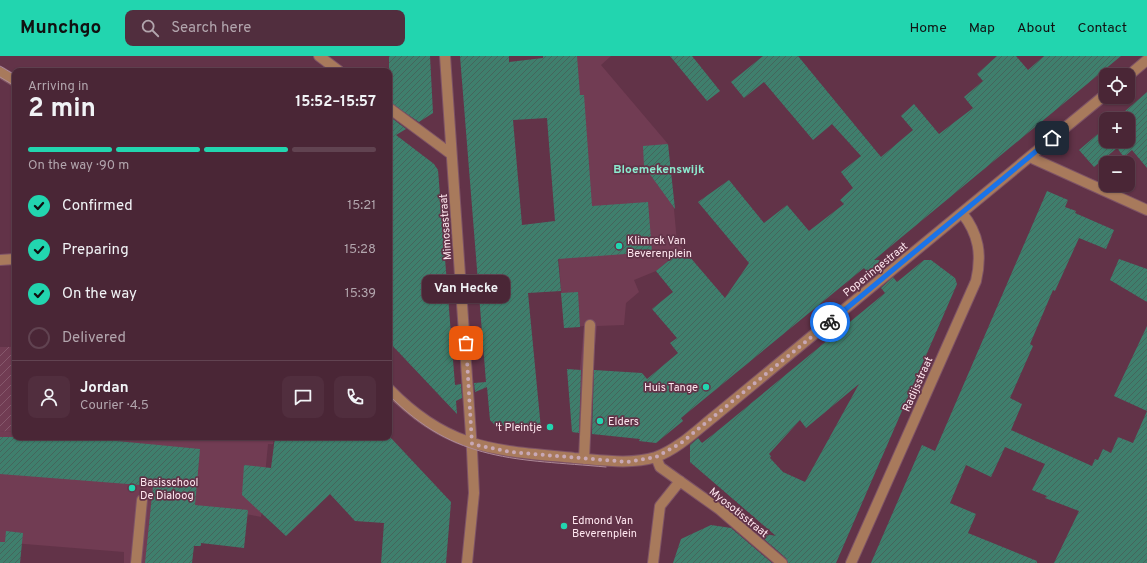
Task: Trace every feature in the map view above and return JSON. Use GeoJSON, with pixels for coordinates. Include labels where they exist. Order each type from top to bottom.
{"type":"FeatureCollection","features":[{"type":"Feature","properties":{"kind":"street"},"geometry":{"type":"LineString","coordinates":[[319,56],[336,68]]}},
{"type":"Feature","properties":{"kind":"street","name":"Mimosastraat"},"geometry":{"type":"LineString","coordinates":[[445,56],[472,444]]}},
{"type":"Feature","properties":{"kind":"street"},"geometry":{"type":"LineString","coordinates":[[1135,70],[1147,60]]}},
{"type":"Feature","properties":{"kind":"street"},"geometry":{"type":"LineString","coordinates":[[0,72],[12,79]]}},
{"type":"Feature","properties":{"kind":"street","name":"Poperingestraat"},"geometry":{"type":"LineString","coordinates":[[656,457],[671,449],[692,434],[1099,100]]}},
{"type":"Feature","properties":{"kind":"street"},"geometry":{"type":"LineString","coordinates":[[392,110],[451,154]]}},
{"type":"Feature","properties":{"kind":"street"},"geometry":{"type":"LineString","coordinates":[[1031,156],[1034,159],[1147,210]]}},
{"type":"Feature","properties":{"kind":"street","name":"Radijsstraat"},"geometry":{"type":"LineString","coordinates":[[851,563],[976,281],[980,252],[978,239],[970,222],[962,213]]}},
{"type":"Feature","properties":{"kind":"street"},"geometry":{"type":"LineString","coordinates":[[0,260],[12,259]]}},
{"type":"Feature","properties":{"kind":"street"},"geometry":{"type":"LineString","coordinates":[[584,458],[590,326]]}},
{"type":"Feature","properties":{"kind":"street"},"geometry":{"type":"LineString","coordinates":[[392,392],[404,404],[430,424],[472,444],[510,452],[628,462],[656,457],[660,467],[680,481],[660,506],[653,563]]}},
{"type":"Feature","properties":{"kind":"street"},"geometry":{"type":"LineString","coordinates":[[467,563],[474,493],[472,444]]}},
{"type":"Feature","properties":{"kind":"street","name":"Myosotisstraat"},"geometry":{"type":"LineString","coordinates":[[680,481],[719,509],[782,563]]}},
{"type":"Feature","properties":{"kind":"street"},"geometry":{"type":"LineString","coordinates":[[136,563],[142,500]]}},
{"type":"Feature","properties":{"kind":"shaded area","name":"Klimrek Van Beverenplein"},"geometry":{"type":"Polygon","coordinates":[[[543,56],[611,56],[601,65],[668,144],[677,242],[683,249],[656,271],[634,280],[639,292],[626,303],[624,325],[597,326],[586,433],[574,432],[584,326],[564,328],[543,56]]]}},
{"type":"Feature","properties":{"kind":"shaded area"},"geometry":{"type":"Polygon","coordinates":[[[0,347],[12,347],[12,432],[0,431],[0,347]]]}},
{"type":"Feature","properties":{"kind":"shaded area","name":"Basisschool De Dialoog"},"geometry":{"type":"Polygon","coordinates":[[[0,431],[12,432],[12,440],[274,440],[273,444],[268,444],[261,517],[241,513],[195,528],[172,563],[124,563],[124,552],[0,542],[0,431]]]}},
{"type":"Feature","properties":{"kind":"building"},"geometry":{"type":"Polygon","coordinates":[[[389,56],[430,56],[433,113],[419,122],[392,104],[392,68],[389,68],[389,56]]]}},
{"type":"Feature","properties":{"kind":"building"},"geometry":{"type":"Polygon","coordinates":[[[460,56],[509,56],[509,62],[543,58],[543,56],[577,56],[580,95],[584,95],[592,206],[648,202],[652,252],[558,259],[561,291],[528,293],[541,429],[495,425],[490,420],[487,387],[475,392],[474,383],[486,382],[460,56]],[[547,118],[513,120],[522,225],[555,221],[547,118]]]}},
{"type":"Feature","properties":{"kind":"building"},"geometry":{"type":"Polygon","coordinates":[[[670,56],[692,56],[720,91],[707,101],[670,56]]]}},
{"type":"Feature","properties":{"kind":"building"},"geometry":{"type":"Polygon","coordinates":[[[763,56],[798,56],[881,157],[913,130],[901,116],[914,104],[939,134],[973,108],[964,97],[983,81],[977,74],[997,56],[1016,56],[1028,70],[1044,56],[1121,56],[1106,68],[1099,68],[1099,74],[874,260],[879,260],[885,267],[872,278],[864,268],[681,418],[683,421],[656,443],[639,441],[640,439],[592,434],[594,370],[642,373],[647,379],[678,353],[670,343],[677,338],[652,309],[673,292],[656,271],[683,249],[725,298],[749,263],[698,202],[729,180],[764,223],[787,205],[809,231],[844,204],[840,200],[853,188],[841,172],[861,156],[832,124],[813,140],[764,82],[744,98],[731,82],[763,56]]]}},
{"type":"Feature","properties":{"kind":"building"},"geometry":{"type":"Polygon","coordinates":[[[1147,92],[1147,168],[1132,150],[1123,156],[1117,148],[1135,148],[1135,112],[1124,112],[1147,92]]]}},
{"type":"Feature","properties":{"kind":"building"},"geometry":{"type":"Polygon","coordinates":[[[392,118],[406,129],[396,135],[434,164],[438,170],[455,385],[461,384],[462,398],[456,401],[457,414],[392,345],[392,118]]]}},
{"type":"Feature","properties":{"kind":"building"},"geometry":{"type":"Polygon","coordinates":[[[1099,133],[1099,148],[1117,148],[1107,156],[1099,156],[1099,163],[1094,167],[1079,150],[1099,133]]]}},
{"type":"Feature","properties":{"kind":"building"},"geometry":{"type":"Polygon","coordinates":[[[668,144],[675,209],[644,166],[643,146],[668,144]]]}},
{"type":"Feature","properties":{"kind":"building"},"geometry":{"type":"Polygon","coordinates":[[[1047,191],[1068,200],[1065,207],[1076,211],[1075,213],[1114,230],[1106,249],[1079,238],[1055,291],[1053,290],[1030,344],[1033,346],[1010,398],[1022,404],[1011,430],[1092,466],[1095,459],[1098,460],[1103,449],[1111,453],[1118,437],[1133,443],[1147,411],[1147,563],[1054,563],[1079,511],[1045,498],[1047,496],[1032,490],[1045,464],[1005,447],[991,477],[966,465],[950,503],[976,514],[968,533],[1037,561],[1037,563],[871,563],[922,445],[935,451],[1047,191]]]}},
{"type":"Feature","properties":{"kind":"building"},"geometry":{"type":"Polygon","coordinates":[[[1119,259],[1147,269],[1147,302],[1110,280],[1119,259]]]}},
{"type":"Feature","properties":{"kind":"building"},"geometry":{"type":"Polygon","coordinates":[[[924,260],[931,260],[955,278],[957,284],[836,563],[788,563],[786,558],[756,532],[776,536],[690,462],[690,445],[698,438],[702,443],[715,433],[885,293],[881,288],[893,277],[897,282],[924,260]],[[859,384],[806,428],[800,420],[769,454],[771,456],[770,458],[783,472],[805,482],[859,384]]]}},
{"type":"Feature","properties":{"kind":"building"},"geometry":{"type":"Polygon","coordinates":[[[578,292],[580,327],[564,328],[561,293],[578,292]]]}},
{"type":"Feature","properties":{"kind":"building"},"geometry":{"type":"Polygon","coordinates":[[[1147,326],[1147,411],[1114,396],[1147,326]]]}},
{"type":"Feature","properties":{"kind":"building"},"geometry":{"type":"Polygon","coordinates":[[[567,369],[581,370],[579,433],[572,432],[567,369]]]}},
{"type":"Feature","properties":{"kind":"building"},"geometry":{"type":"Polygon","coordinates":[[[0,437],[12,437],[12,440],[106,440],[200,449],[195,505],[248,510],[244,548],[201,543],[201,546],[194,546],[192,563],[145,563],[153,486],[0,474],[0,437]]]}},
{"type":"Feature","properties":{"kind":"building"},"geometry":{"type":"Polygon","coordinates":[[[392,439],[451,502],[446,563],[381,563],[384,523],[355,521],[330,494],[286,536],[242,495],[244,465],[271,468],[275,440],[392,439]]]}},
{"type":"Feature","properties":{"kind":"building"},"geometry":{"type":"Polygon","coordinates":[[[711,525],[731,528],[772,563],[673,563],[681,539],[711,525]]]}},
{"type":"Feature","properties":{"kind":"building"},"geometry":{"type":"Polygon","coordinates":[[[6,531],[23,533],[20,563],[0,563],[0,542],[5,542],[6,531]]]}},
{"type":"Feature","properties":{"kind":"tram line"},"geometry":{"type":"LineString","coordinates":[[0,66],[12,73]]}},
{"type":"Feature","properties":{"kind":"tram line"},"geometry":{"type":"LineString","coordinates":[[0,77],[12,84]]}},
{"type":"Feature","properties":{"kind":"tram line"},"geometry":{"type":"LineString","coordinates":[[392,398],[414,417],[438,434],[463,446],[489,454],[516,459],[606,467]]}},
{"type":"Feature","properties":{"kind":"way so far"},"geometry":{"type":"LineString","coordinates":[[466,343],[472,444],[510,452],[628,462],[656,457],[681,443],[830,322]]}},
{"type":"Feature","properties":{"kind":"place","name":"Klimrek Van Beverenplein"},"geometry":{"type":"Point","coordinates":[619,246]}},
{"type":"Feature","properties":{"kind":"place","name":"Van Hecke"},"geometry":{"type":"Point","coordinates":[466,343]}},
{"type":"Feature","properties":{"kind":"place","name":"Huis Tange"},"geometry":{"type":"Point","coordinates":[706,387]}},
{"type":"Feature","properties":{"kind":"place","name":"Elders"},"geometry":{"type":"Point","coordinates":[600,421]}},
{"type":"Feature","properties":{"kind":"place","name":"'t Pleintje"},"geometry":{"type":"Point","coordinates":[550,427]}},
{"type":"Feature","properties":{"kind":"place","name":"Basisschool De Dialoog"},"geometry":{"type":"Point","coordinates":[132,488]}},
{"type":"Feature","properties":{"kind":"place","name":"Edmond Van Beverenplein"},"geometry":{"type":"Point","coordinates":[564,526]}},
{"type":"Feature","properties":{"kind":"district","name":"Bloemekenswijk"},"geometry":{"type":"Point","coordinates":[659,169]}},
{"type":"Feature","properties":{"kind":"route"},"geometry":{"type":"LineString","coordinates":[[830,322],[1052,138]]}}]}
